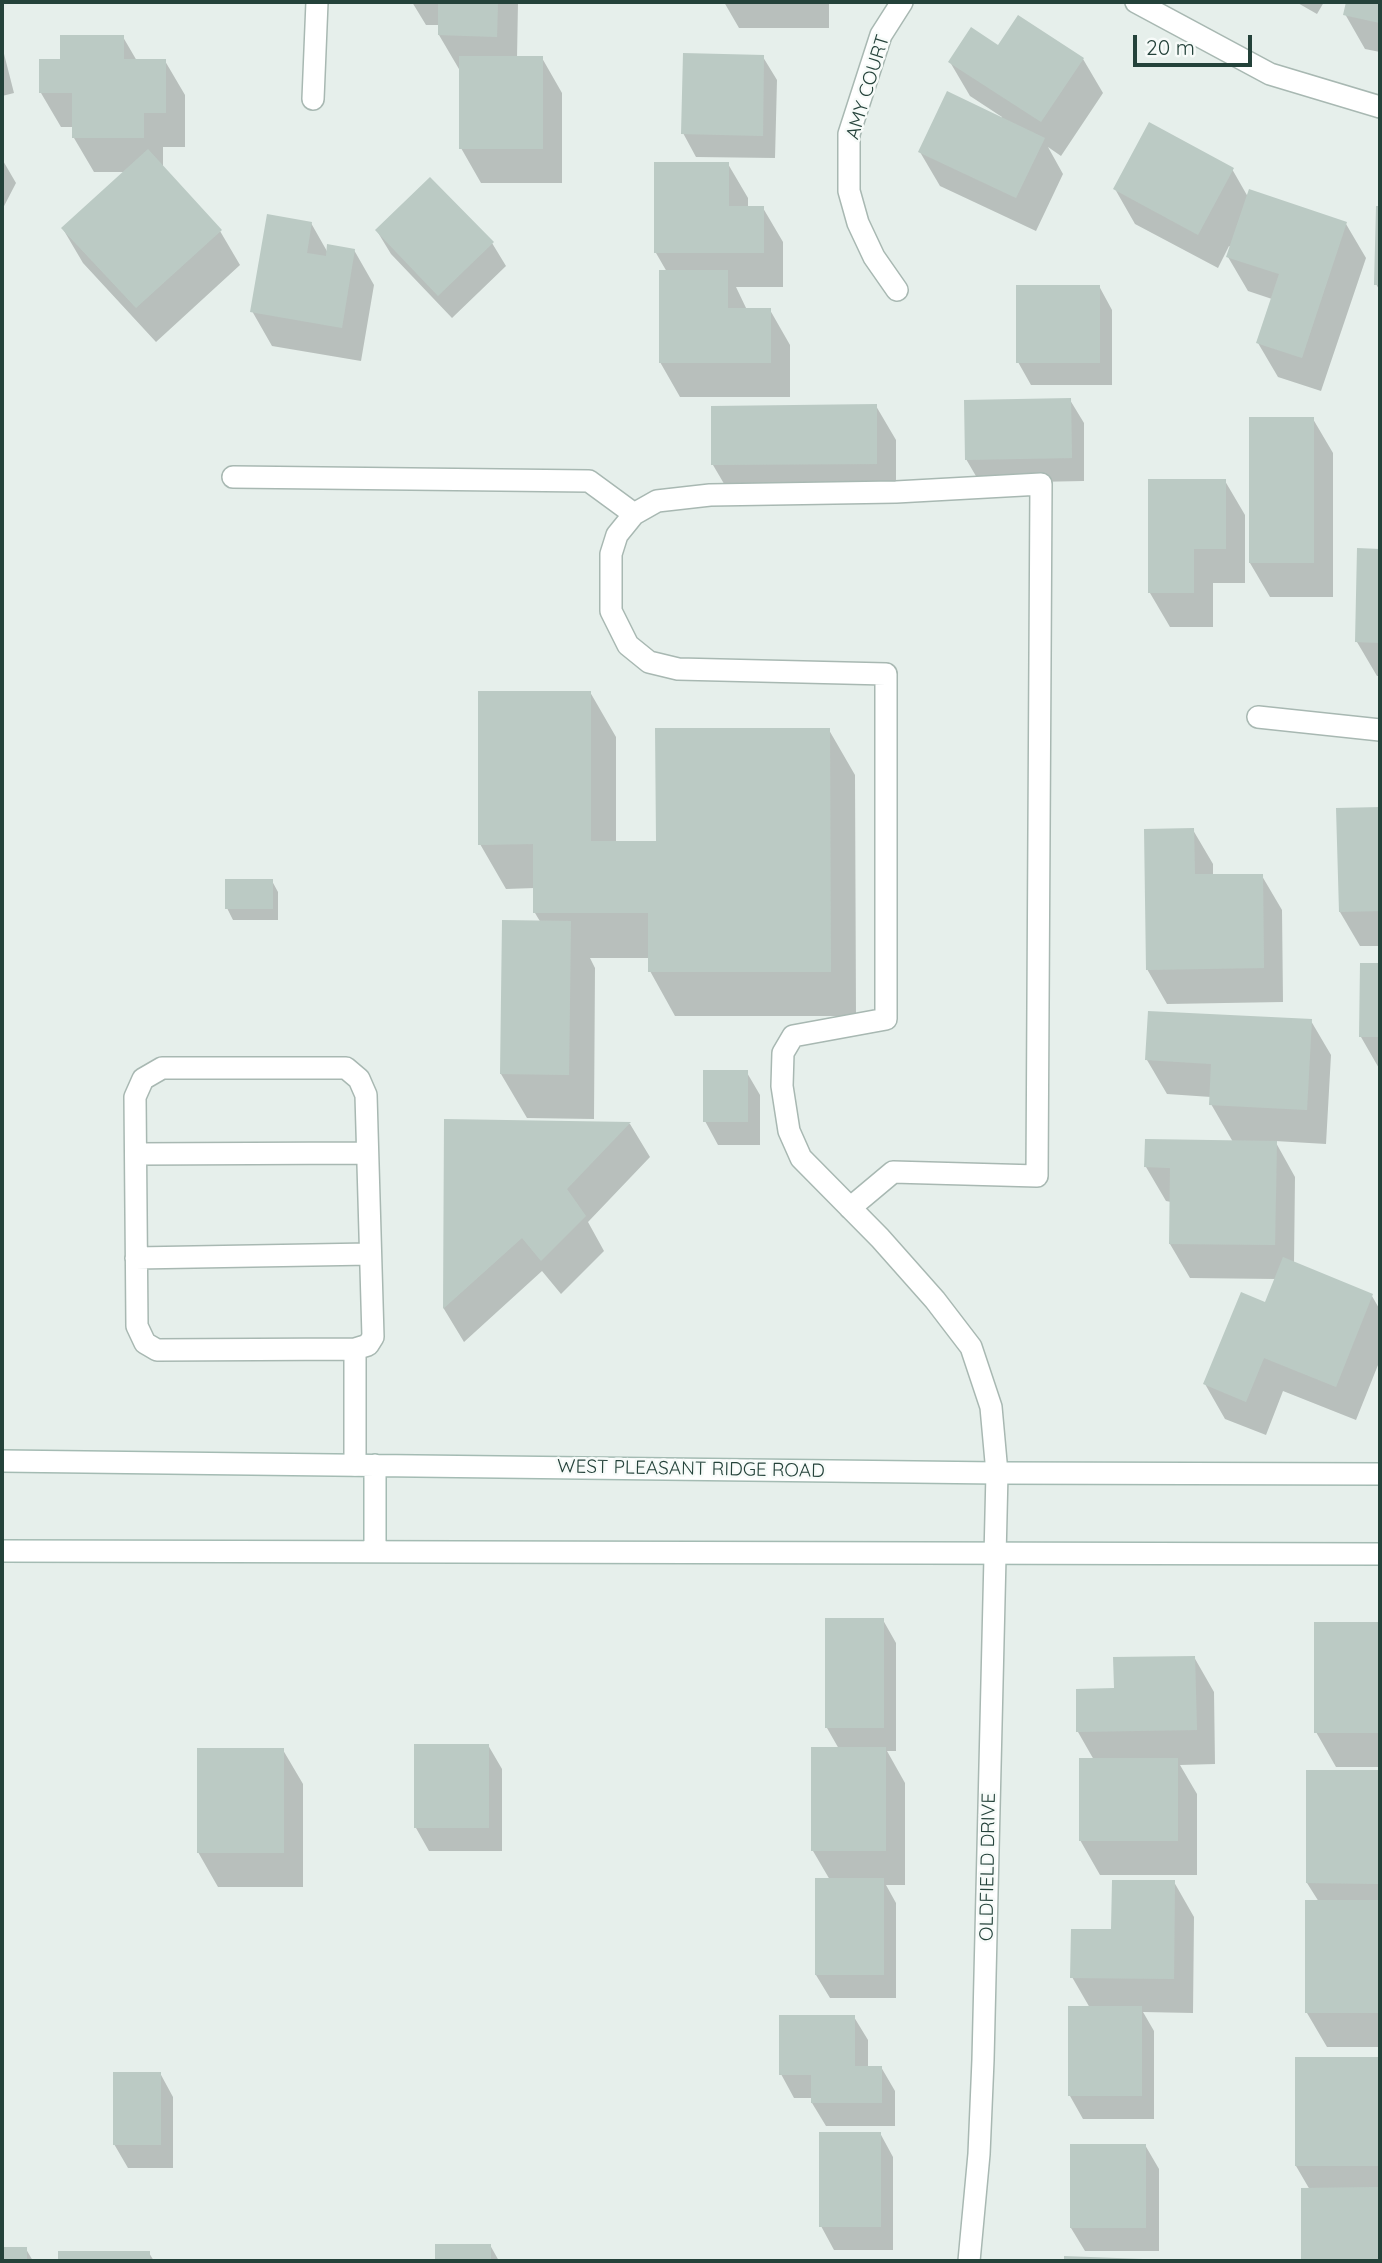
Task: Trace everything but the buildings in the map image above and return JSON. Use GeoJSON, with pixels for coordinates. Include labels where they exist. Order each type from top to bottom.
{"type":"FeatureCollection","features":[{"type":"Feature","properties":{"kind":"main road"},"geometry":{"type":"LineString","coordinates":[[313,99],[317,2]]}},
{"type":"Feature","properties":{"kind":"main road","name":"AMY COURT"},"geometry":{"type":"LineString","coordinates":[[897,290],[874,257],[858,223],[849,191],[849,134],[881,35],[902,2]]}},
{"type":"Feature","properties":{"kind":"main road"},"geometry":{"type":"LineString","coordinates":[[1137,2],[1270,74],[1380,107]]}},
{"type":"Feature","properties":{"kind":"main road"},"geometry":{"type":"LineString","coordinates":[[233,477],[589,481],[634,514],[657,501],[710,495],[896,492],[1041,484],[1037,1176],[893,1172],[850,1208]]}},
{"type":"Feature","properties":{"kind":"main road","name":"OLDFIELD DRIVE"},"geometry":{"type":"LineString","coordinates":[[634,514],[617,534],[611,554],[611,611],[628,645],[649,662],[678,669],[886,674],[886,1019],[793,1036],[783,1053],[782,1086],[789,1131],[801,1158],[935,1300],[971,1347],[991,1407],[997,1473],[983,2060],[968,2261]]}},
{"type":"Feature","properties":{"kind":"main road"},"geometry":{"type":"LineString","coordinates":[[1258,717],[1380,730]]}},
{"type":"Feature","properties":{"kind":"main road"},"geometry":{"type":"LineString","coordinates":[[162,1068],[346,1068],[359,1079],[366,1095],[373,1337],[368,1345],[355,1349],[157,1350],[145,1343],[137,1325],[136,1154],[135,1097],[143,1079],[162,1068]]}},
{"type":"Feature","properties":{"kind":"main road"},"geometry":{"type":"LineString","coordinates":[[136,1154],[367,1153]]}},
{"type":"Feature","properties":{"kind":"main road"},"geometry":{"type":"LineString","coordinates":[[136,1258],[370,1254]]}},
{"type":"Feature","properties":{"kind":"main road"},"geometry":{"type":"LineString","coordinates":[[355,1349],[375,1552]]}},
{"type":"Feature","properties":{"kind":"main road","name":"WEST PLEASANT RIDGE ROAD"},"geometry":{"type":"LineString","coordinates":[[2,1461],[997,1473],[1380,1474]]}},
{"type":"Feature","properties":{"kind":"main road"},"geometry":{"type":"LineString","coordinates":[[2,1551],[1380,1554]]}}]}
